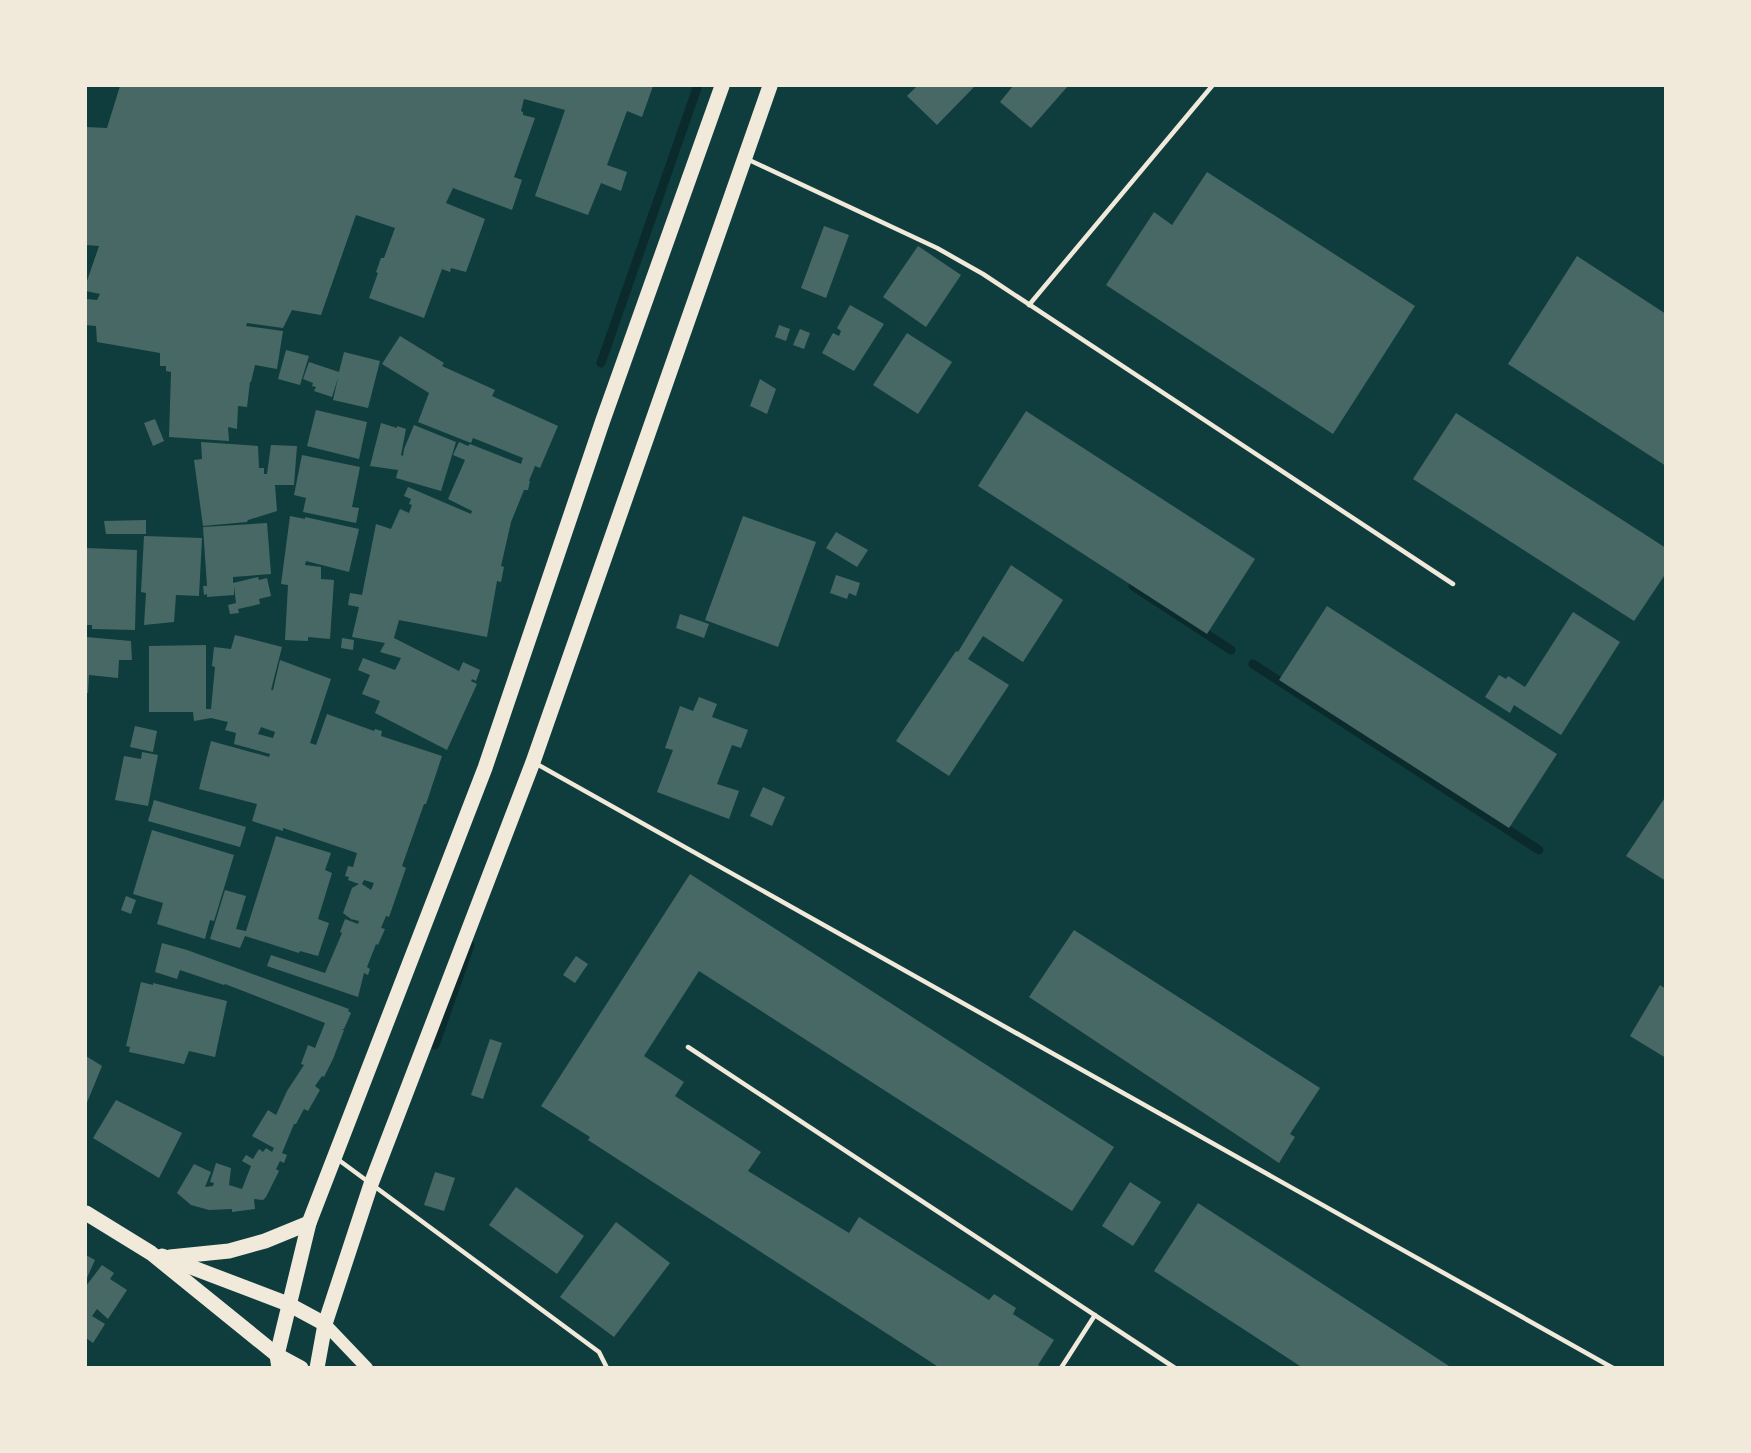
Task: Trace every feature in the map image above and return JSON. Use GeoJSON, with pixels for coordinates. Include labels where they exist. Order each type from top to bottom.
{"type":"FeatureCollection","features":[{"type":"Feature","properties":{"kind":"main road"},"geometry":{"type":"LineString","coordinates":[[278,1361],[288,1304],[309,1223],[485,768],[603,420],[722,86]]}},
{"type":"Feature","properties":{"kind":"main road"},"geometry":{"type":"LineString","coordinates":[[317,1368],[325,1324],[371,1184],[533,762],[770,86]]}},
{"type":"Feature","properties":{"kind":"main road"},"geometry":{"type":"LineString","coordinates":[[86,1214],[150,1253],[278,1361],[301,1368]]}},
{"type":"Feature","properties":{"kind":"main road"},"geometry":{"type":"LineString","coordinates":[[166,1258],[229,1251],[266,1242],[309,1223]]}},
{"type":"Feature","properties":{"kind":"main road"},"geometry":{"type":"LineString","coordinates":[[150,1253],[288,1304],[325,1324],[367,1368]]}},
{"type":"Feature","properties":{"kind":"lane"},"geometry":{"type":"LineString","coordinates":[[1029,305],[1212,86]]}},
{"type":"Feature","properties":{"kind":"lane"},"geometry":{"type":"LineString","coordinates":[[744,157],[937,248],[983,274],[1453,584]]}},
{"type":"Feature","properties":{"kind":"lane"},"geometry":{"type":"LineString","coordinates":[[533,762],[1613,1368]]}},
{"type":"Feature","properties":{"kind":"lane"},"geometry":{"type":"LineString","coordinates":[[688,1047],[1175,1368]]}},
{"type":"Feature","properties":{"kind":"lane"},"geometry":{"type":"LineString","coordinates":[[334,1157],[599,1352],[608,1368]]}},
{"type":"Feature","properties":{"kind":"lane"},"geometry":{"type":"LineString","coordinates":[[1061,1368],[1095,1314]]}},
{"type":"Feature","properties":{"kind":"building"},"geometry":{"type":"Polygon","coordinates":[[[120,86],[653,86],[642,117],[627,111],[607,165],[627,172],[621,191],[601,183],[588,215],[535,196],[565,110],[524,99],[521,111],[523,115],[535,118],[514,177],[522,180],[512,210],[453,188],[446,203],[485,219],[466,272],[451,268],[450,272],[442,269],[424,318],[369,298],[381,258],[384,258],[395,228],[356,215],[321,315],[292,310],[283,328],[247,323],[246,326],[283,331],[277,369],[255,365],[247,407],[238,406],[237,429],[228,427],[229,441],[169,437],[171,372],[166,371],[166,366],[160,366],[160,353],[97,342],[96,326],[86,325],[86,299],[97,300],[100,294],[86,291],[86,284],[99,246],[86,245],[86,127],[107,128],[120,86]]]}},
{"type":"Feature","properties":{"kind":"building"},"geometry":{"type":"Polygon","coordinates":[[[917,86],[975,86],[937,125],[907,96],[917,86]]]}},
{"type":"Feature","properties":{"kind":"building"},"geometry":{"type":"Polygon","coordinates":[[[1013,86],[1068,86],[1031,128],[1000,102],[1013,86]]]}},
{"type":"Feature","properties":{"kind":"building"},"geometry":{"type":"Polygon","coordinates":[[[1207,172],[1415,306],[1333,434],[1106,285],[1154,212],[1172,225],[1207,172]]]}},
{"type":"Feature","properties":{"kind":"building"},"geometry":{"type":"Polygon","coordinates":[[[824,226],[849,235],[826,298],[801,288],[824,226]]]}},
{"type":"Feature","properties":{"kind":"building"},"geometry":{"type":"Polygon","coordinates":[[[918,246],[961,275],[926,327],[883,297],[918,246]]]}},
{"type":"Feature","properties":{"kind":"building"},"geometry":{"type":"Polygon","coordinates":[[[1577,256],[1666,314],[1666,466],[1508,364],[1577,256]]]}},
{"type":"Feature","properties":{"kind":"building"},"geometry":{"type":"Polygon","coordinates":[[[850,305],[884,324],[854,371],[822,353],[833,333],[839,336],[841,331],[837,328],[850,305]]]}},
{"type":"Feature","properties":{"kind":"building"},"geometry":{"type":"Polygon","coordinates":[[[779,325],[790,329],[786,341],[775,337],[779,325]]]}},
{"type":"Feature","properties":{"kind":"building"},"geometry":{"type":"Polygon","coordinates":[[[800,329],[810,333],[804,349],[793,345],[800,329]]]}},
{"type":"Feature","properties":{"kind":"building"},"geometry":{"type":"Polygon","coordinates":[[[907,333],[952,362],[918,414],[873,385],[907,333]]]}},
{"type":"Feature","properties":{"kind":"building"},"geometry":{"type":"Polygon","coordinates":[[[400,336],[444,363],[442,366],[495,390],[492,396],[558,426],[540,468],[535,466],[528,490],[524,490],[511,522],[501,566],[504,567],[501,582],[497,581],[487,637],[399,620],[394,638],[459,671],[463,662],[480,670],[476,681],[472,679],[471,681],[477,684],[447,750],[375,713],[380,701],[362,694],[370,675],[358,670],[363,658],[395,670],[401,658],[380,652],[385,643],[352,637],[359,607],[348,605],[350,593],[362,595],[376,524],[391,529],[400,509],[409,513],[412,505],[409,504],[411,499],[404,496],[408,487],[471,514],[472,511],[448,499],[465,460],[453,455],[459,442],[521,464],[523,458],[473,438],[471,443],[418,422],[429,393],[382,364],[400,336]]]}},
{"type":"Feature","properties":{"kind":"building"},"geometry":{"type":"Polygon","coordinates":[[[286,350],[309,356],[300,385],[278,379],[286,350]]]}},
{"type":"Feature","properties":{"kind":"building"},"geometry":{"type":"Polygon","coordinates":[[[344,352],[380,361],[368,408],[333,400],[338,378],[332,397],[314,391],[316,387],[312,386],[313,383],[303,379],[309,362],[339,372],[344,352]]]}},
{"type":"Feature","properties":{"kind":"building"},"geometry":{"type":"Polygon","coordinates":[[[760,379],[776,389],[767,414],[750,406],[760,379]]]}},
{"type":"Feature","properties":{"kind":"building"},"geometry":{"type":"Polygon","coordinates":[[[316,410],[367,422],[359,459],[307,446],[316,410]]]}},
{"type":"Feature","properties":{"kind":"building"},"geometry":{"type":"Polygon","coordinates":[[[1026,411],[1255,559],[1207,634],[978,486],[1026,411]]]}},
{"type":"Feature","properties":{"kind":"building"},"geometry":{"type":"Polygon","coordinates":[[[1456,413],[1666,548],[1666,573],[1634,621],[1413,479],[1456,413]]]}},
{"type":"Feature","properties":{"kind":"building"},"geometry":{"type":"Polygon","coordinates":[[[155,419],[164,441],[153,446],[144,423],[155,419]]]}},
{"type":"Feature","properties":{"kind":"building"},"geometry":{"type":"Polygon","coordinates":[[[381,423],[406,429],[401,455],[403,456],[414,425],[456,442],[441,491],[396,478],[398,470],[370,466],[381,423]]]}},
{"type":"Feature","properties":{"kind":"building"},"geometry":{"type":"Polygon","coordinates":[[[201,442],[258,446],[259,468],[264,468],[264,474],[267,474],[271,445],[297,446],[294,485],[275,485],[277,511],[247,522],[203,526],[194,460],[202,459],[201,442]]]}},
{"type":"Feature","properties":{"kind":"building"},"geometry":{"type":"Polygon","coordinates":[[[302,455],[360,467],[352,507],[359,508],[356,523],[303,512],[306,498],[294,495],[302,455]]]}},
{"type":"Feature","properties":{"kind":"building"},"geometry":{"type":"Polygon","coordinates":[[[290,516],[359,529],[349,572],[306,561],[305,565],[321,567],[321,579],[334,580],[330,639],[308,637],[308,641],[285,640],[288,585],[281,584],[290,516]]]}},
{"type":"Feature","properties":{"kind":"building"},"geometry":{"type":"Polygon","coordinates":[[[743,516],[816,542],[778,647],[705,620],[743,516]]]}},
{"type":"Feature","properties":{"kind":"building"},"geometry":{"type":"Polygon","coordinates":[[[146,520],[146,534],[106,534],[104,521],[146,520]]]}},
{"type":"Feature","properties":{"kind":"building"},"geometry":{"type":"Polygon","coordinates":[[[267,523],[271,574],[233,577],[233,583],[258,577],[259,580],[267,578],[271,596],[259,599],[260,604],[238,609],[239,613],[230,614],[228,605],[236,603],[234,586],[234,595],[207,597],[207,594],[204,595],[203,586],[207,586],[203,527],[267,523]]]}},
{"type":"Feature","properties":{"kind":"building"},"geometry":{"type":"Polygon","coordinates":[[[836,532],[868,550],[857,567],[826,548],[836,532]]]}},
{"type":"Feature","properties":{"kind":"building"},"geometry":{"type":"Polygon","coordinates":[[[144,536],[202,538],[199,596],[176,595],[174,622],[144,625],[146,593],[141,592],[144,536]]]}},
{"type":"Feature","properties":{"kind":"building"},"geometry":{"type":"Polygon","coordinates":[[[86,548],[137,550],[135,630],[92,629],[92,625],[86,625],[86,548]]]}},
{"type":"Feature","properties":{"kind":"building"},"geometry":{"type":"Polygon","coordinates":[[[1011,565],[1063,600],[1023,662],[983,636],[968,659],[1009,685],[949,776],[896,741],[956,651],[958,652],[1011,565]]]}},
{"type":"Feature","properties":{"kind":"building"},"geometry":{"type":"Polygon","coordinates":[[[836,575],[860,583],[856,596],[849,593],[847,599],[830,593],[836,575]]]}},
{"type":"Feature","properties":{"kind":"building"},"geometry":{"type":"Polygon","coordinates":[[[1327,606],[1557,754],[1509,828],[1279,680],[1327,606]]]}},
{"type":"Feature","properties":{"kind":"building"},"geometry":{"type":"Polygon","coordinates":[[[1573,612],[1620,642],[1561,735],[1514,705],[1510,713],[1485,697],[1499,675],[1506,679],[1508,676],[1525,687],[1573,612]]]}},
{"type":"Feature","properties":{"kind":"building"},"geometry":{"type":"Polygon","coordinates":[[[680,614],[709,624],[704,638],[676,628],[680,614]]]}},
{"type":"Feature","properties":{"kind":"building"},"geometry":{"type":"Polygon","coordinates":[[[235,635],[282,647],[271,690],[273,690],[280,660],[331,679],[310,743],[316,745],[327,714],[374,731],[375,729],[382,731],[381,736],[442,756],[402,866],[406,868],[389,917],[386,916],[381,928],[385,929],[367,967],[370,969],[368,975],[364,973],[358,997],[267,966],[271,955],[325,973],[342,933],[340,932],[345,919],[358,924],[359,921],[343,913],[352,888],[359,884],[348,880],[349,877],[345,876],[348,866],[353,867],[357,853],[283,828],[283,831],[252,821],[257,804],[199,789],[211,741],[269,757],[270,754],[234,744],[236,733],[225,730],[228,722],[211,718],[194,721],[193,712],[149,712],[149,646],[206,645],[206,709],[211,709],[215,667],[212,666],[214,647],[231,649],[235,635]],[[261,727],[258,734],[273,738],[275,732],[261,727]],[[364,880],[362,884],[371,890],[374,883],[364,880]]]}},
{"type":"Feature","properties":{"kind":"building"},"geometry":{"type":"Polygon","coordinates":[[[86,637],[131,641],[132,660],[119,660],[118,678],[89,675],[88,693],[86,693],[86,637]]]}},
{"type":"Feature","properties":{"kind":"building"},"geometry":{"type":"Polygon","coordinates":[[[342,638],[354,640],[353,650],[341,648],[342,638]]]}},
{"type":"Feature","properties":{"kind":"building"},"geometry":{"type":"Polygon","coordinates":[[[699,697],[717,704],[712,717],[748,730],[741,748],[732,745],[717,784],[739,791],[729,819],[657,792],[673,750],[665,748],[680,706],[693,711],[699,697]]]}},
{"type":"Feature","properties":{"kind":"building"},"geometry":{"type":"Polygon","coordinates":[[[135,726],[157,731],[153,752],[130,747],[135,726]]]}},
{"type":"Feature","properties":{"kind":"building"},"geometry":{"type":"Polygon","coordinates":[[[142,752],[158,755],[148,806],[115,800],[124,756],[141,759],[142,752]]]}},
{"type":"Feature","properties":{"kind":"building"},"geometry":{"type":"Polygon","coordinates":[[[763,787],[785,797],[772,826],[750,816],[763,787]]]}},
{"type":"Feature","properties":{"kind":"building"},"geometry":{"type":"Polygon","coordinates":[[[1666,796],[1666,881],[1626,856],[1666,796]]]}},
{"type":"Feature","properties":{"kind":"building"},"geometry":{"type":"Polygon","coordinates":[[[154,800],[246,827],[240,847],[148,821],[154,800]]]}},
{"type":"Feature","properties":{"kind":"building"},"geometry":{"type":"Polygon","coordinates":[[[152,830],[234,855],[214,921],[210,920],[205,939],[157,924],[163,903],[133,894],[152,830]]]}},
{"type":"Feature","properties":{"kind":"building"},"geometry":{"type":"Polygon","coordinates":[[[276,836],[331,853],[325,870],[332,873],[318,919],[329,923],[318,956],[300,951],[299,953],[245,936],[240,948],[210,939],[225,890],[246,896],[236,929],[246,931],[276,836]]]}},
{"type":"Feature","properties":{"kind":"building"},"geometry":{"type":"Polygon","coordinates":[[[690,874],[1114,1147],[1072,1211],[699,971],[644,1056],[684,1082],[675,1096],[761,1152],[748,1171],[849,1233],[859,1217],[989,1300],[994,1294],[1016,1308],[1013,1314],[1054,1340],[1038,1365],[1044,1368],[940,1368],[588,1140],[590,1137],[541,1106],[690,874]]]}},
{"type":"Feature","properties":{"kind":"building"},"geometry":{"type":"Polygon","coordinates":[[[126,896],[136,900],[131,914],[121,910],[126,896]]]}},
{"type":"Feature","properties":{"kind":"building"},"geometry":{"type":"Polygon","coordinates":[[[1074,930],[1320,1088],[1290,1134],[1295,1137],[1279,1163],[1029,997],[1074,930]]]}},
{"type":"Feature","properties":{"kind":"building"},"geometry":{"type":"Polygon","coordinates":[[[162,943],[349,1009],[351,1013],[344,1029],[341,1029],[344,1030],[333,1059],[324,1077],[322,1076],[315,1086],[320,1090],[308,1111],[304,1109],[294,1124],[282,1153],[287,1155],[284,1163],[280,1161],[276,1169],[279,1171],[266,1197],[263,1200],[254,1199],[255,1209],[232,1212],[232,1209],[209,1210],[191,1205],[177,1193],[194,1164],[211,1172],[205,1187],[213,1186],[214,1183],[210,1182],[216,1163],[231,1168],[229,1185],[242,1189],[251,1166],[242,1161],[246,1155],[253,1159],[259,1149],[263,1152],[266,1148],[272,1152],[274,1148],[252,1136],[268,1110],[276,1115],[287,1091],[304,1065],[301,1064],[308,1045],[315,1048],[325,1023],[225,984],[180,970],[177,979],[155,972],[162,943]]]}},
{"type":"Feature","properties":{"kind":"building"},"geometry":{"type":"Polygon","coordinates":[[[576,956],[588,964],[575,983],[563,975],[576,956]]]}},
{"type":"Feature","properties":{"kind":"building"},"geometry":{"type":"Polygon","coordinates":[[[141,982],[227,1001],[215,1057],[189,1051],[184,1064],[129,1052],[130,1047],[126,1046],[141,982]]]}},
{"type":"Feature","properties":{"kind":"building"},"geometry":{"type":"Polygon","coordinates":[[[1660,985],[1666,989],[1666,1058],[1630,1036],[1660,985]]]}},
{"type":"Feature","properties":{"kind":"building"},"geometry":{"type":"Polygon","coordinates":[[[490,1039],[502,1043],[483,1099],[471,1095],[490,1039]]]}},
{"type":"Feature","properties":{"kind":"building"},"geometry":{"type":"Polygon","coordinates":[[[86,1056],[102,1066],[86,1105],[86,1056]]]}},
{"type":"Feature","properties":{"kind":"building"},"geometry":{"type":"Polygon","coordinates":[[[116,1100],[182,1133],[159,1178],[93,1138],[116,1100]]]}},
{"type":"Feature","properties":{"kind":"building"},"geometry":{"type":"Polygon","coordinates":[[[435,1172],[455,1178],[444,1211],[424,1205],[435,1172]]]}},
{"type":"Feature","properties":{"kind":"building"},"geometry":{"type":"Polygon","coordinates":[[[1130,1182],[1161,1202],[1133,1246],[1102,1226],[1130,1182]]]}},
{"type":"Feature","properties":{"kind":"building"},"geometry":{"type":"Polygon","coordinates":[[[516,1187],[584,1236],[557,1274],[489,1225],[516,1187]]]}},
{"type":"Feature","properties":{"kind":"building"},"geometry":{"type":"Polygon","coordinates":[[[1198,1203],[1449,1366],[1448,1368],[1303,1368],[1154,1271],[1198,1203]]]}},
{"type":"Feature","properties":{"kind":"building"},"geometry":{"type":"Polygon","coordinates":[[[616,1222],[670,1263],[614,1337],[560,1297],[616,1222]]]}},
{"type":"Feature","properties":{"kind":"building"},"geometry":{"type":"Polygon","coordinates":[[[86,1255],[95,1260],[86,1280],[86,1255]]]}},
{"type":"Feature","properties":{"kind":"building"},"geometry":{"type":"Polygon","coordinates":[[[102,1265],[114,1273],[110,1279],[127,1290],[108,1319],[97,1309],[92,1316],[105,1324],[93,1343],[86,1338],[86,1286],[102,1265]]]}},
{"type":"Feature","properties":{"kind":"waterway"},"geometry":{"type":"LineString","coordinates":[[601,363],[697,88]]}},
{"type":"Feature","properties":{"kind":"waterway"},"geometry":{"type":"LineString","coordinates":[[1133,586],[1231,650]]}},
{"type":"Feature","properties":{"kind":"waterway"},"geometry":{"type":"LineString","coordinates":[[1253,664],[1539,850]]}},
{"type":"Feature","properties":{"kind":"waterway"},"geometry":{"type":"LineString","coordinates":[[435,1045],[470,945]]}}]}
